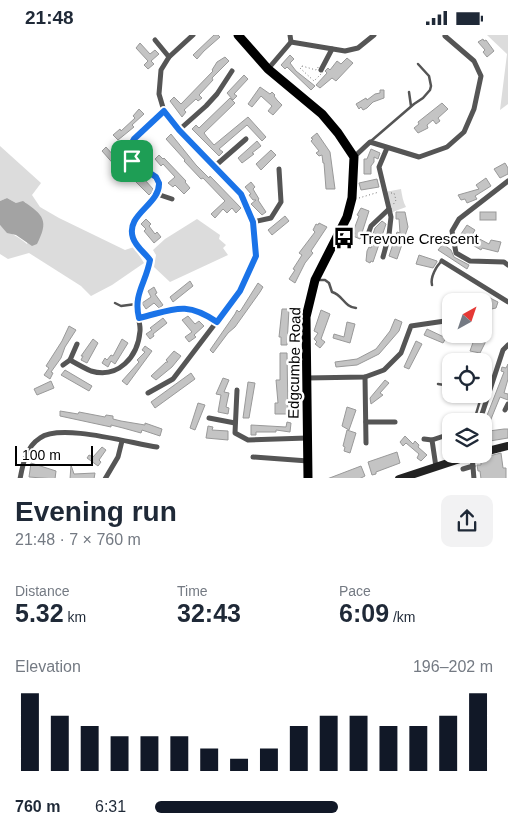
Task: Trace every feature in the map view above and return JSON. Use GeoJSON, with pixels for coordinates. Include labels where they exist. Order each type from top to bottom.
{"type":"FeatureCollection","features":[{"type":"Feature","properties":{"kind":"main road"},"geometry":{"type":"LineString","coordinates":[[238,35],[268,69],[322,114],[354,157]]}},
{"type":"Feature","properties":{"kind":"main road","name":"Edgcumbe Road"},"geometry":{"type":"LineString","coordinates":[[308,478],[306,322],[309,301],[315,280],[347,217],[352,198],[354,157]]}},
{"type":"Feature","properties":{"kind":"main road"},"geometry":{"type":"LineString","coordinates":[[492,449],[508,446]]}},
{"type":"Feature","properties":{"kind":"main road"},"geometry":{"type":"LineString","coordinates":[[402,478],[448,463]]}},
{"type":"Feature","properties":{"kind":"street"},"geometry":{"type":"LineString","coordinates":[[148,393],[173,379],[240,291],[256,256],[253,222],[241,194],[179,130],[164,111],[159,94],[162,70],[169,57],[194,35]]}},
{"type":"Feature","properties":{"kind":"street"},"geometry":{"type":"LineString","coordinates":[[268,69],[291,42],[290,35]]}},
{"type":"Feature","properties":{"kind":"street"},"geometry":{"type":"LineString","coordinates":[[291,42],[345,51],[358,49],[374,35]]}},
{"type":"Feature","properties":{"kind":"street"},"geometry":{"type":"LineString","coordinates":[[354,157],[370,142],[419,157],[447,147],[464,132],[474,109],[481,76],[474,61],[445,36]]}},
{"type":"Feature","properties":{"kind":"street"},"geometry":{"type":"LineString","coordinates":[[156,40],[169,57]]}},
{"type":"Feature","properties":{"kind":"street"},"geometry":{"type":"LineString","coordinates":[[322,70],[332,49]]}},
{"type":"Feature","properties":{"kind":"street"},"geometry":{"type":"LineString","coordinates":[[179,130],[217,94],[232,71]]}},
{"type":"Feature","properties":{"kind":"street"},"geometry":{"type":"LineString","coordinates":[[70,360],[90,371],[101,373],[114,372],[129,361],[134,352],[140,334],[136,304],[150,260],[133,238],[132,226],[136,217],[158,194],[159,183],[156,177],[132,161],[130,146],[134,139],[164,111]]}},
{"type":"Feature","properties":{"kind":"street"},"geometry":{"type":"LineString","coordinates":[[215,166],[246,139]]}},
{"type":"Feature","properties":{"kind":"street"},"geometry":{"type":"LineString","coordinates":[[383,257],[389,235],[391,217],[378,167],[387,148]]}},
{"type":"Feature","properties":{"kind":"street"},"geometry":{"type":"LineString","coordinates":[[253,222],[271,218],[281,202],[279,169]]}},
{"type":"Feature","properties":{"kind":"street"},"geometry":{"type":"LineString","coordinates":[[508,181],[459,219],[452,231],[456,253],[470,261],[504,262],[508,265]]}},
{"type":"Feature","properties":{"kind":"street"},"geometry":{"type":"LineString","coordinates":[[158,194],[172,199]]}},
{"type":"Feature","properties":{"kind":"street"},"geometry":{"type":"LineString","coordinates":[[366,239],[371,226],[389,209]]}},
{"type":"Feature","properties":{"kind":"street"},"geometry":{"type":"LineString","coordinates":[[442,261],[508,302]]}},
{"type":"Feature","properties":{"kind":"street"},"geometry":{"type":"LineString","coordinates":[[139,318],[181,308],[195,309],[217,322]]}},
{"type":"Feature","properties":{"kind":"street"},"geometry":{"type":"LineString","coordinates":[[306,378],[365,377],[384,369],[401,353],[411,326],[442,321]]}},
{"type":"Feature","properties":{"kind":"street"},"geometry":{"type":"LineString","coordinates":[[64,365],[70,360],[77,344]]}},
{"type":"Feature","properties":{"kind":"street"},"geometry":{"type":"LineString","coordinates":[[484,413],[503,350],[508,345]]}},
{"type":"Feature","properties":{"kind":"street"},"geometry":{"type":"LineString","coordinates":[[365,377],[366,443]]}},
{"type":"Feature","properties":{"kind":"street"},"geometry":{"type":"LineString","coordinates":[[237,389],[235,433],[248,440],[307,438]]}},
{"type":"Feature","properties":{"kind":"street"},"geometry":{"type":"LineString","coordinates":[[505,410],[508,404]]}},
{"type":"Feature","properties":{"kind":"street"},"geometry":{"type":"LineString","coordinates":[[209,418],[235,423]]}},
{"type":"Feature","properties":{"kind":"street"},"geometry":{"type":"LineString","coordinates":[[366,422],[395,422]]}},
{"type":"Feature","properties":{"kind":"street"},"geometry":{"type":"LineString","coordinates":[[20,478],[23,463],[29,449],[36,441],[49,433],[83,433],[157,447]]}},
{"type":"Feature","properties":{"kind":"street"},"geometry":{"type":"LineString","coordinates":[[424,439],[432,440],[442,436]]}},
{"type":"Feature","properties":{"kind":"street"},"geometry":{"type":"LineString","coordinates":[[432,440],[436,467]]}},
{"type":"Feature","properties":{"kind":"street"},"geometry":{"type":"LineString","coordinates":[[106,478],[118,457],[122,441]]}},
{"type":"Feature","properties":{"kind":"street"},"geometry":{"type":"LineString","coordinates":[[252,457],[308,461]]}},
{"type":"Feature","properties":{"kind":"street"},"geometry":{"type":"LineString","coordinates":[[473,463],[474,478]]}},
{"type":"Feature","properties":{"kind":"street"},"geometry":{"type":"LineString","coordinates":[[463,469],[473,466]]}},
{"type":"Feature","properties":{"kind":"lane"},"geometry":{"type":"LineString","coordinates":[[370,142],[426,95],[431,86],[429,76],[418,64]]}},
{"type":"Feature","properties":{"kind":"lane"},"geometry":{"type":"LineString","coordinates":[[409,92],[411,106]]}},
{"type":"Feature","properties":{"kind":"lane"},"geometry":{"type":"LineString","coordinates":[[432,285],[431,280],[442,261]]}},
{"type":"Feature","properties":{"kind":"lane"},"geometry":{"type":"LineString","coordinates":[[315,280],[325,280],[329,283],[332,292],[339,294],[346,305],[356,308]]}},
{"type":"Feature","properties":{"kind":"lane"},"geometry":{"type":"LineString","coordinates":[[114,303],[121,306],[136,304]]}},
{"type":"Feature","properties":{"kind":"lane"},"geometry":{"type":"LineString","coordinates":[[60,371],[64,365]]}},
{"type":"Feature","properties":{"kind":"lane"},"geometry":{"type":"LineString","coordinates":[[438,384],[442,385]]}},
{"type":"Feature","properties":{"kind":"path"},"geometry":{"type":"LineString","coordinates":[[302,66],[316,70],[318,67],[322,70],[323,72],[314,81],[300,68],[302,66]]}},
{"type":"Feature","properties":{"kind":"path"},"geometry":{"type":"LineString","coordinates":[[356,198],[384,190]]}},
{"type":"Feature","properties":{"kind":"shaded area"},"geometry":{"type":"Polygon","coordinates":[[[487,35],[508,35],[508,104],[500,110],[507,54],[487,35]]]}},
{"type":"Feature","properties":{"kind":"shaded area"},"geometry":{"type":"Polygon","coordinates":[[[0,146],[41,183],[32,195],[40,207],[125,250],[134,247],[144,263],[112,285],[91,296],[81,286],[29,253],[8,259],[0,254],[0,225],[27,244],[37,213],[25,202],[16,203],[7,198],[0,201],[0,146]]]}},
{"type":"Feature","properties":{"kind":"shaded area"},"geometry":{"type":"Polygon","coordinates":[[[401,189],[406,207],[390,213],[385,192],[401,189]]]}},
{"type":"Feature","properties":{"kind":"shaded area"},"geometry":{"type":"Polygon","coordinates":[[[7,198],[16,203],[23,201],[40,215],[43,230],[37,244],[32,246],[16,235],[7,233],[0,225],[0,201],[7,198]]]}},
{"type":"Feature","properties":{"kind":"shaded area"},"geometry":{"type":"Polygon","coordinates":[[[197,219],[220,235],[219,239],[226,245],[223,248],[228,255],[170,282],[154,267],[156,255],[153,250],[165,239],[197,219]]]}},
{"type":"Feature","properties":{"kind":"building"},"geometry":{"type":"Polygon","coordinates":[[[214,35],[220,37],[197,59],[193,55],[214,35]]]}},
{"type":"Feature","properties":{"kind":"building"},"geometry":{"type":"Polygon","coordinates":[[[483,39],[484,41],[486,40],[494,51],[487,57],[483,52],[485,50],[478,42],[483,39]]]}},
{"type":"Feature","properties":{"kind":"building"},"geometry":{"type":"Polygon","coordinates":[[[140,43],[150,54],[155,50],[159,54],[151,61],[154,64],[148,69],[144,65],[148,61],[136,48],[140,43]]]}},
{"type":"Feature","properties":{"kind":"building"},"geometry":{"type":"Polygon","coordinates":[[[290,55],[294,59],[290,63],[296,71],[315,86],[311,90],[287,67],[285,69],[281,65],[290,55]]]}},
{"type":"Feature","properties":{"kind":"building"},"geometry":{"type":"Polygon","coordinates":[[[225,57],[229,61],[199,95],[202,98],[198,101],[196,99],[184,110],[186,112],[182,117],[170,101],[174,97],[181,104],[213,71],[217,62],[225,57]]]}},
{"type":"Feature","properties":{"kind":"building"},"geometry":{"type":"Polygon","coordinates":[[[347,58],[353,63],[336,81],[332,78],[320,88],[316,85],[327,73],[325,71],[328,68],[330,70],[337,61],[341,64],[347,58]]]}},
{"type":"Feature","properties":{"kind":"building"},"geometry":{"type":"Polygon","coordinates":[[[244,75],[248,79],[234,94],[237,96],[233,100],[227,93],[244,75]]]}},
{"type":"Feature","properties":{"kind":"building"},"geometry":{"type":"Polygon","coordinates":[[[260,87],[270,94],[272,92],[282,105],[273,115],[268,111],[272,106],[261,96],[252,107],[248,104],[260,87]]]}},
{"type":"Feature","properties":{"kind":"building"},"geometry":{"type":"Polygon","coordinates":[[[380,90],[384,90],[384,98],[373,102],[363,110],[361,107],[359,109],[356,104],[380,93],[380,90]]]}},
{"type":"Feature","properties":{"kind":"building"},"geometry":{"type":"Polygon","coordinates":[[[230,98],[235,103],[204,133],[214,145],[248,117],[266,137],[262,141],[247,125],[219,149],[223,152],[219,156],[192,129],[196,125],[199,128],[230,98]]]}},
{"type":"Feature","properties":{"kind":"building"},"geometry":{"type":"Polygon","coordinates":[[[442,103],[448,109],[438,118],[440,121],[436,124],[433,120],[427,125],[428,128],[418,133],[414,128],[419,124],[418,122],[442,103]]]}},
{"type":"Feature","properties":{"kind":"building"},"geometry":{"type":"Polygon","coordinates":[[[139,109],[144,114],[132,125],[134,127],[118,140],[113,135],[120,129],[121,131],[135,118],[133,116],[139,109]]]}},
{"type":"Feature","properties":{"kind":"building"},"geometry":{"type":"Polygon","coordinates":[[[317,133],[330,152],[335,189],[326,189],[322,155],[319,156],[316,153],[319,151],[311,141],[313,139],[311,138],[317,133]]]}},
{"type":"Feature","properties":{"kind":"building"},"geometry":{"type":"Polygon","coordinates":[[[171,134],[196,165],[209,178],[210,176],[241,208],[236,213],[232,208],[227,213],[223,209],[215,218],[211,214],[225,201],[203,178],[201,179],[166,139],[171,134]]]}},
{"type":"Feature","properties":{"kind":"building"},"geometry":{"type":"Polygon","coordinates":[[[257,141],[261,146],[242,163],[238,158],[257,141]]]}},
{"type":"Feature","properties":{"kind":"building"},"geometry":{"type":"Polygon","coordinates":[[[106,147],[124,167],[127,164],[143,181],[145,180],[153,189],[149,195],[127,173],[124,175],[117,168],[102,151],[106,147]]]}},
{"type":"Feature","properties":{"kind":"building"},"geometry":{"type":"Polygon","coordinates":[[[371,149],[380,153],[378,159],[374,157],[371,174],[364,174],[364,159],[367,159],[371,149]]]}},
{"type":"Feature","properties":{"kind":"building"},"geometry":{"type":"Polygon","coordinates":[[[271,150],[276,155],[261,170],[256,164],[271,150]]]}},
{"type":"Feature","properties":{"kind":"building"},"geometry":{"type":"Polygon","coordinates":[[[159,155],[186,181],[190,188],[184,194],[175,185],[173,187],[168,183],[175,177],[163,164],[161,166],[155,159],[159,155]]]}},
{"type":"Feature","properties":{"kind":"building"},"geometry":{"type":"Polygon","coordinates":[[[505,163],[508,168],[508,174],[500,178],[494,169],[505,163]]]}},
{"type":"Feature","properties":{"kind":"building"},"geometry":{"type":"Polygon","coordinates":[[[486,178],[491,186],[475,196],[477,199],[467,203],[465,199],[461,200],[458,195],[479,189],[476,185],[486,178]]]}},
{"type":"Feature","properties":{"kind":"building"},"geometry":{"type":"Polygon","coordinates":[[[377,179],[379,187],[361,190],[359,183],[377,179]]]}},
{"type":"Feature","properties":{"kind":"building"},"geometry":{"type":"Polygon","coordinates":[[[251,182],[255,187],[253,189],[258,200],[266,212],[262,215],[251,204],[256,200],[253,200],[245,187],[251,182]]]}},
{"type":"Feature","properties":{"kind":"building"},"geometry":{"type":"Polygon","coordinates":[[[361,208],[369,211],[360,239],[353,236],[355,233],[353,232],[359,216],[357,215],[361,208]]]}},
{"type":"Feature","properties":{"kind":"building"},"geometry":{"type":"Polygon","coordinates":[[[396,212],[405,212],[408,227],[397,259],[389,256],[397,232],[400,233],[399,219],[396,219],[396,212]]]}},
{"type":"Feature","properties":{"kind":"building"},"geometry":{"type":"Polygon","coordinates":[[[480,212],[496,212],[496,220],[480,220],[480,212]]]}},
{"type":"Feature","properties":{"kind":"building"},"geometry":{"type":"Polygon","coordinates":[[[285,216],[289,221],[272,235],[268,230],[285,216]]]}},
{"type":"Feature","properties":{"kind":"building"},"geometry":{"type":"Polygon","coordinates":[[[146,219],[151,224],[149,226],[155,234],[157,232],[161,237],[154,243],[141,224],[146,219]]]}},
{"type":"Feature","properties":{"kind":"building"},"geometry":{"type":"Polygon","coordinates":[[[382,221],[386,224],[373,262],[371,261],[370,263],[366,261],[367,251],[369,247],[371,248],[375,228],[382,221]]]}},
{"type":"Feature","properties":{"kind":"building"},"geometry":{"type":"Polygon","coordinates":[[[319,223],[327,227],[311,251],[313,253],[305,263],[295,283],[289,279],[302,255],[299,253],[315,232],[313,230],[316,224],[318,225],[319,223]]]}},
{"type":"Feature","properties":{"kind":"building"},"geometry":{"type":"Polygon","coordinates":[[[467,225],[475,230],[472,235],[489,244],[491,240],[501,242],[498,252],[482,248],[481,250],[459,237],[467,225]]]}},
{"type":"Feature","properties":{"kind":"building"},"geometry":{"type":"Polygon","coordinates":[[[443,244],[451,250],[454,257],[469,265],[467,269],[438,250],[443,244]]]}},
{"type":"Feature","properties":{"kind":"building"},"geometry":{"type":"Polygon","coordinates":[[[419,255],[437,262],[433,268],[416,264],[419,255]]]}},
{"type":"Feature","properties":{"kind":"building"},"geometry":{"type":"Polygon","coordinates":[[[190,281],[193,286],[173,302],[170,297],[190,281]]]}},
{"type":"Feature","properties":{"kind":"building"},"geometry":{"type":"Polygon","coordinates":[[[258,283],[263,287],[260,292],[235,327],[213,353],[210,350],[237,310],[239,312],[241,310],[258,283]]]}},
{"type":"Feature","properties":{"kind":"building"},"geometry":{"type":"Polygon","coordinates":[[[154,287],[157,293],[155,294],[163,305],[159,308],[154,303],[146,309],[142,303],[151,297],[148,291],[154,287]]]}},
{"type":"Feature","properties":{"kind":"building"},"geometry":{"type":"Polygon","coordinates":[[[492,299],[498,302],[496,308],[492,309],[492,299]]]}},
{"type":"Feature","properties":{"kind":"building"},"geometry":{"type":"Polygon","coordinates":[[[282,309],[289,309],[287,345],[281,345],[281,337],[279,337],[282,309]]]}},
{"type":"Feature","properties":{"kind":"building"},"geometry":{"type":"Polygon","coordinates":[[[321,310],[330,314],[321,339],[325,342],[320,348],[315,344],[317,342],[314,339],[318,333],[314,331],[321,310]]]}},
{"type":"Feature","properties":{"kind":"building"},"geometry":{"type":"Polygon","coordinates":[[[188,316],[195,324],[199,321],[204,326],[194,335],[196,337],[189,342],[185,337],[192,332],[182,320],[188,316]]]}},
{"type":"Feature","properties":{"kind":"building"},"geometry":{"type":"Polygon","coordinates":[[[163,318],[167,323],[153,334],[154,336],[150,339],[146,334],[152,330],[150,328],[163,318]]]}},
{"type":"Feature","properties":{"kind":"building"},"geometry":{"type":"Polygon","coordinates":[[[395,319],[402,322],[399,331],[379,354],[357,365],[336,367],[335,362],[357,359],[376,349],[390,331],[395,319]]]}},
{"type":"Feature","properties":{"kind":"building"},"geometry":{"type":"Polygon","coordinates":[[[347,322],[355,324],[350,343],[333,338],[334,334],[344,337],[347,322]]]}},
{"type":"Feature","properties":{"kind":"building"},"geometry":{"type":"Polygon","coordinates":[[[69,326],[76,330],[51,372],[53,373],[50,379],[44,375],[49,368],[46,366],[69,326]]]}},
{"type":"Feature","properties":{"kind":"building"},"geometry":{"type":"Polygon","coordinates":[[[427,329],[442,336],[442,343],[424,335],[427,329]]]}},
{"type":"Feature","properties":{"kind":"building"},"geometry":{"type":"Polygon","coordinates":[[[93,339],[98,343],[87,363],[81,360],[83,356],[81,356],[93,339]]]}},
{"type":"Feature","properties":{"kind":"building"},"geometry":{"type":"Polygon","coordinates":[[[122,339],[128,343],[115,364],[111,361],[108,367],[102,363],[105,358],[107,360],[111,355],[113,356],[122,339]]]}},
{"type":"Feature","properties":{"kind":"building"},"geometry":{"type":"Polygon","coordinates":[[[416,341],[422,344],[409,369],[404,367],[416,341]]]}},
{"type":"Feature","properties":{"kind":"building"},"geometry":{"type":"Polygon","coordinates":[[[473,343],[485,343],[480,353],[470,351],[473,343]]]}},
{"type":"Feature","properties":{"kind":"building"},"geometry":{"type":"Polygon","coordinates":[[[145,346],[152,351],[127,385],[122,381],[139,362],[137,360],[145,352],[142,350],[145,346]]]}},
{"type":"Feature","properties":{"kind":"building"},"geometry":{"type":"Polygon","coordinates":[[[174,351],[181,356],[172,367],[156,380],[151,376],[168,362],[166,360],[174,351]]]}},
{"type":"Feature","properties":{"kind":"building"},"geometry":{"type":"Polygon","coordinates":[[[280,353],[287,353],[288,414],[275,414],[275,403],[278,403],[276,380],[280,380],[280,353]]]}},
{"type":"Feature","properties":{"kind":"building"},"geometry":{"type":"Polygon","coordinates":[[[508,364],[508,379],[504,393],[508,394],[508,400],[500,397],[492,417],[492,413],[488,413],[504,372],[501,371],[502,367],[506,368],[508,364]]]}},
{"type":"Feature","properties":{"kind":"building"},"geometry":{"type":"Polygon","coordinates":[[[65,370],[92,386],[89,391],[61,375],[65,370]]]}},
{"type":"Feature","properties":{"kind":"building"},"geometry":{"type":"Polygon","coordinates":[[[191,373],[195,379],[155,408],[151,402],[191,373]]]}},
{"type":"Feature","properties":{"kind":"building"},"geometry":{"type":"Polygon","coordinates":[[[223,378],[229,380],[224,392],[229,393],[226,407],[229,408],[228,414],[218,412],[221,395],[216,394],[223,378]]]}},
{"type":"Feature","properties":{"kind":"building"},"geometry":{"type":"Polygon","coordinates":[[[385,380],[389,383],[380,393],[383,395],[371,404],[370,398],[385,380]]]}},
{"type":"Feature","properties":{"kind":"building"},"geometry":{"type":"Polygon","coordinates":[[[51,381],[54,388],[37,395],[34,389],[51,381]]]}},
{"type":"Feature","properties":{"kind":"building"},"geometry":{"type":"Polygon","coordinates":[[[248,382],[255,383],[249,418],[243,418],[248,382]]]}},
{"type":"Feature","properties":{"kind":"building"},"geometry":{"type":"Polygon","coordinates":[[[198,403],[205,405],[195,430],[190,428],[198,403]]]}},
{"type":"Feature","properties":{"kind":"building"},"geometry":{"type":"Polygon","coordinates":[[[347,407],[356,410],[349,430],[342,426],[347,407]]]}},
{"type":"Feature","properties":{"kind":"building"},"geometry":{"type":"Polygon","coordinates":[[[60,411],[78,414],[79,412],[105,417],[106,415],[113,416],[113,419],[145,425],[145,423],[162,429],[160,436],[142,430],[141,433],[111,425],[111,427],[60,416],[60,411]]]}},
{"type":"Feature","properties":{"kind":"building"},"geometry":{"type":"Polygon","coordinates":[[[287,422],[291,423],[290,432],[276,430],[276,432],[256,432],[256,435],[251,435],[251,425],[286,427],[287,422]]]}},
{"type":"Feature","properties":{"kind":"building"},"geometry":{"type":"Polygon","coordinates":[[[208,426],[213,427],[212,430],[228,431],[228,440],[206,438],[208,426]]]}},
{"type":"Feature","properties":{"kind":"building"},"geometry":{"type":"Polygon","coordinates":[[[508,429],[508,438],[492,441],[492,431],[508,429]]]}},
{"type":"Feature","properties":{"kind":"building"},"geometry":{"type":"Polygon","coordinates":[[[347,430],[356,433],[350,453],[344,451],[345,447],[343,446],[347,430]]]}},
{"type":"Feature","properties":{"kind":"building"},"geometry":{"type":"Polygon","coordinates":[[[405,436],[413,444],[415,441],[419,445],[418,447],[427,455],[421,461],[417,458],[419,454],[406,443],[403,446],[400,442],[405,436]]]}},
{"type":"Feature","properties":{"kind":"building"},"geometry":{"type":"Polygon","coordinates":[[[102,447],[106,450],[99,460],[101,462],[98,466],[87,458],[89,455],[93,457],[102,447]]]}},
{"type":"Feature","properties":{"kind":"building"},"geometry":{"type":"Polygon","coordinates":[[[397,452],[400,463],[372,475],[368,462],[397,452]]]}},
{"type":"Feature","properties":{"kind":"building"},"geometry":{"type":"Polygon","coordinates":[[[501,453],[503,468],[506,468],[506,478],[481,478],[477,465],[481,465],[481,463],[492,463],[492,455],[501,453]]]}},
{"type":"Feature","properties":{"kind":"building"},"geometry":{"type":"Polygon","coordinates":[[[31,463],[56,471],[55,478],[29,477],[31,463]]]}},
{"type":"Feature","properties":{"kind":"building"},"geometry":{"type":"Polygon","coordinates":[[[71,465],[74,474],[95,473],[94,478],[70,478],[71,465]]]}},
{"type":"Feature","properties":{"kind":"building"},"geometry":{"type":"Polygon","coordinates":[[[361,466],[365,476],[361,478],[330,478],[361,466]]]}},
{"type":"Feature","properties":{"kind":"place","name":"Trevone Crescent"},"geometry":{"type":"Point","coordinates":[344,238]}},
{"type":"Feature","properties":{"kind":"route"},"geometry":{"type":"LineString","coordinates":[[164,111],[179,130],[241,194],[253,222],[256,256],[240,291],[217,322],[195,309],[181,308],[139,318],[136,304],[150,260],[133,238],[132,226],[136,217],[158,194],[159,183],[156,177],[132,161],[130,146],[134,139],[164,111]]}}]}
